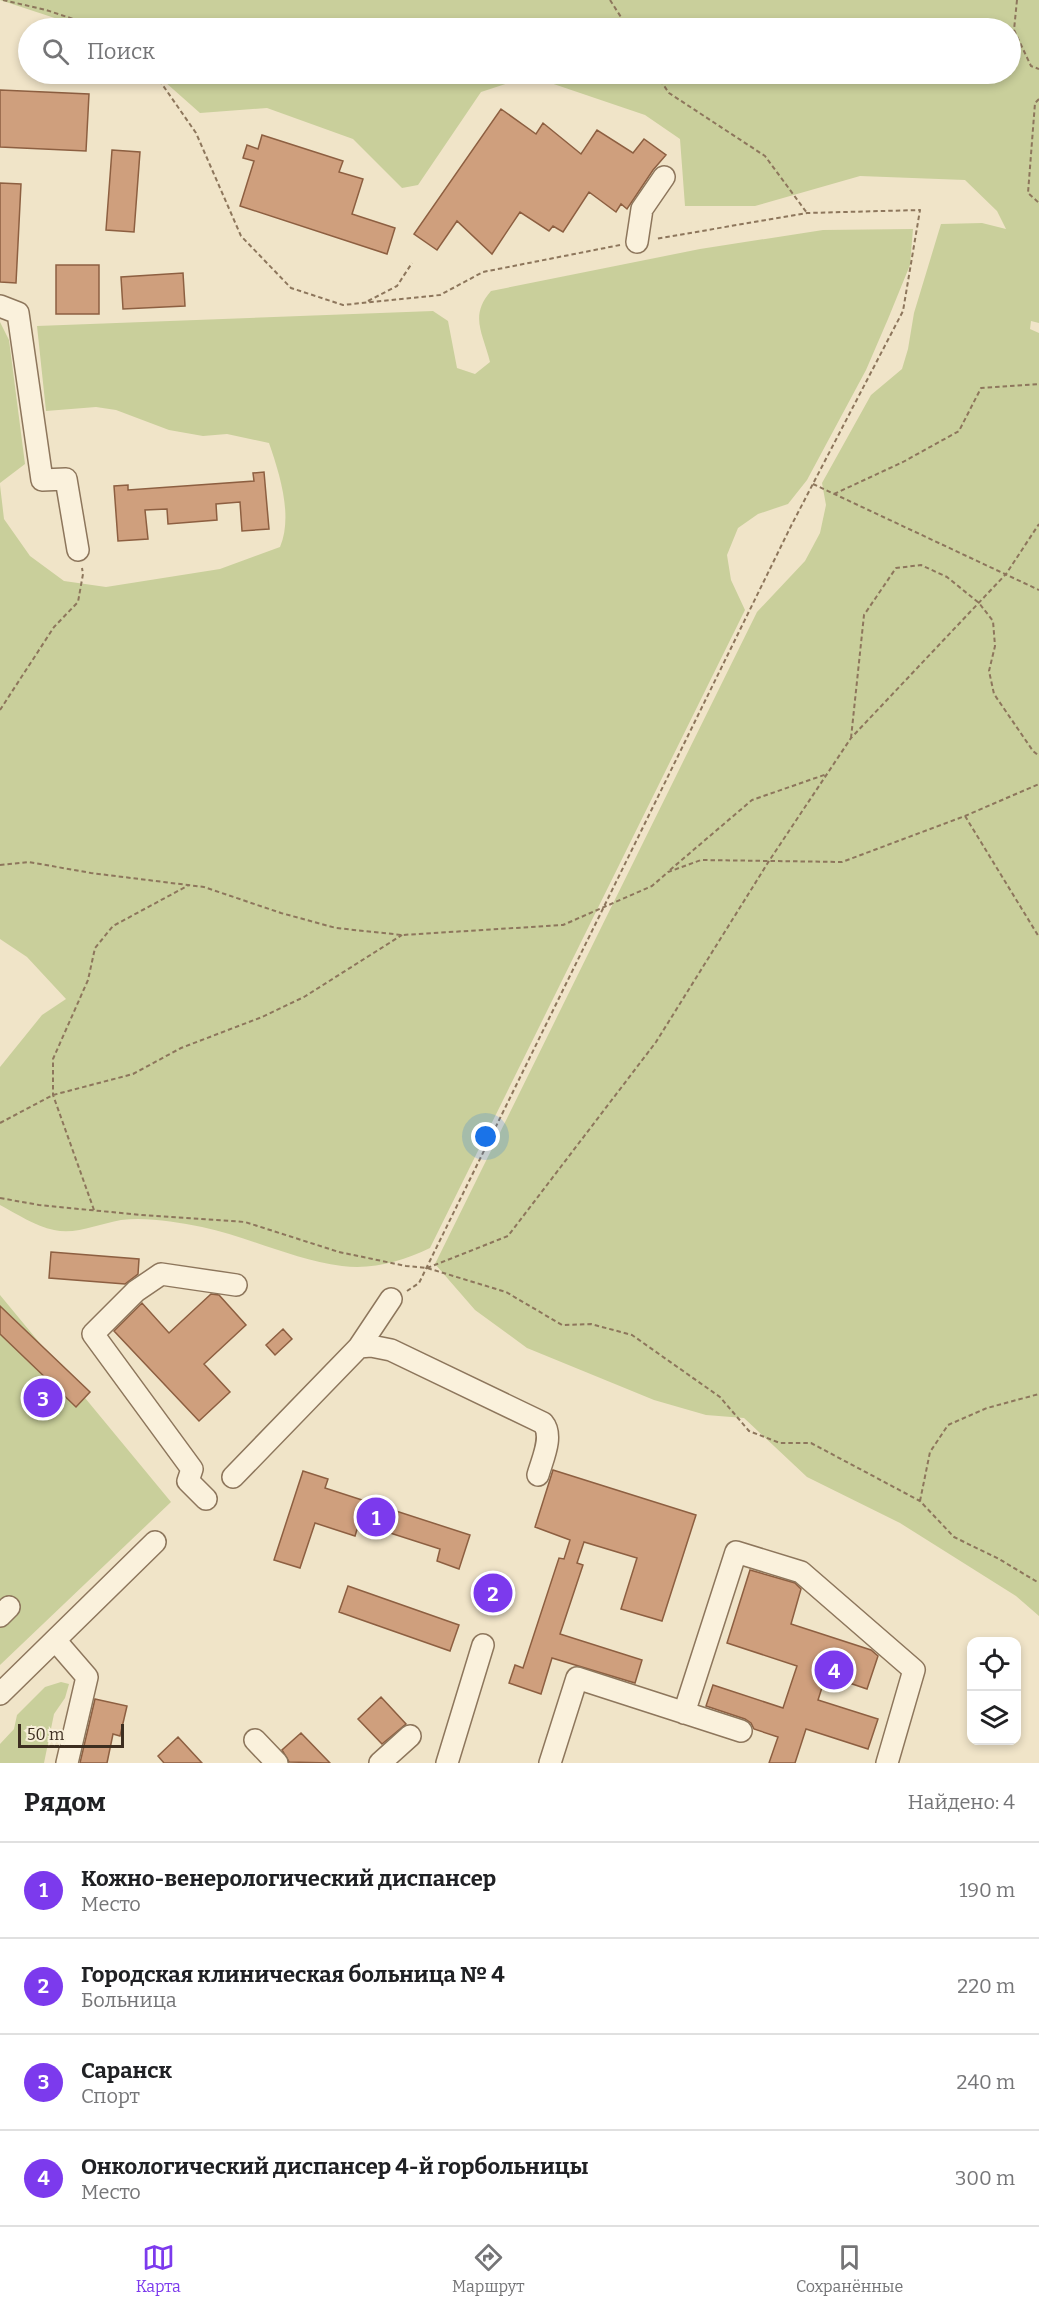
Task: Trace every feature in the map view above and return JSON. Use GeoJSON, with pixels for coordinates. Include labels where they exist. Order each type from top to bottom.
{"type":"FeatureCollection","features":[{"type":"Feature","properties":{"kind":"lane"},"geometry":{"type":"LineString","coordinates":[[637,242],[642,209],[664,177]]}},
{"type":"Feature","properties":{"kind":"lane"},"geometry":{"type":"LineString","coordinates":[[0,306],[18,313],[42,480],[66,478],[78,550]]}},
{"type":"Feature","properties":{"kind":"lane"},"geometry":{"type":"LineString","coordinates":[[206,1499],[188,1481],[192,1469],[93,1334],[135,1291],[161,1274],[236,1285]]}},
{"type":"Feature","properties":{"kind":"lane"},"geometry":{"type":"LineString","coordinates":[[233,1477],[359,1347],[391,1299]]}},
{"type":"Feature","properties":{"kind":"lane"},"geometry":{"type":"LineString","coordinates":[[359,1347],[371,1346],[391,1350],[543,1423],[548,1433],[538,1474]]}},
{"type":"Feature","properties":{"kind":"lane"},"geometry":{"type":"LineString","coordinates":[[0,1695],[155,1542]]}},
{"type":"Feature","properties":{"kind":"lane"},"geometry":{"type":"LineString","coordinates":[[684,1713],[736,1552],[801,1572],[914,1670],[887,1763]]}},
{"type":"Feature","properties":{"kind":"lane"},"geometry":{"type":"LineString","coordinates":[[55,1640],[87,1677],[67,1763]]}},
{"type":"Feature","properties":{"kind":"lane"},"geometry":{"type":"LineString","coordinates":[[447,1763],[483,1645]]}},
{"type":"Feature","properties":{"kind":"lane"},"geometry":{"type":"LineString","coordinates":[[550,1763],[577,1678],[741,1731]]}},
{"type":"Feature","properties":{"kind":"lane"},"geometry":{"type":"LineString","coordinates":[[381,1763],[410,1736]]}},
{"type":"Feature","properties":{"kind":"lane"},"geometry":{"type":"LineString","coordinates":[[255,1740],[277,1763]]}},
{"type":"Feature","properties":{"kind":"path"},"geometry":{"type":"LineString","coordinates":[[3,0],[70,18]]}},
{"type":"Feature","properties":{"kind":"path"},"geometry":{"type":"LineString","coordinates":[[610,0],[622,18]]}},
{"type":"Feature","properties":{"kind":"path"},"geometry":{"type":"LineString","coordinates":[[1015,18],[1017,0]]}},
{"type":"Feature","properties":{"kind":"path"},"geometry":{"type":"LineString","coordinates":[[1021,45],[1031,66],[1039,69]]}},
{"type":"Feature","properties":{"kind":"path"},"geometry":{"type":"LineString","coordinates":[[162,84],[196,133],[241,236],[291,288],[344,305],[440,295],[483,272],[637,242],[807,213],[920,210],[903,311],[813,484],[419,1283],[391,1299]]}},
{"type":"Feature","properties":{"kind":"path"},"geometry":{"type":"LineString","coordinates":[[663,84],[669,93],[765,156],[807,213]]}},
{"type":"Feature","properties":{"kind":"path"},"geometry":{"type":"LineString","coordinates":[[1039,99],[1035,103],[1028,193],[1039,203]]}},
{"type":"Feature","properties":{"kind":"path"},"geometry":{"type":"LineString","coordinates":[[365,303],[397,286],[412,263]]}},
{"type":"Feature","properties":{"kind":"path"},"geometry":{"type":"LineString","coordinates":[[834,494],[903,462],[959,431],[981,388],[1039,384]]}},
{"type":"Feature","properties":{"kind":"path"},"geometry":{"type":"LineString","coordinates":[[813,484],[1039,590]]}},
{"type":"Feature","properties":{"kind":"path"},"geometry":{"type":"LineString","coordinates":[[426,1268],[508,1236],[656,1042],[769,861],[851,738],[1006,574],[1039,524]]}},
{"type":"Feature","properties":{"kind":"path"},"geometry":{"type":"LineString","coordinates":[[0,710],[54,627],[78,602],[83,574],[78,550]]}},
{"type":"Feature","properties":{"kind":"path"},"geometry":{"type":"LineString","coordinates":[[851,738],[864,615],[896,568],[921,565],[947,577],[979,603],[993,621],[995,646],[989,671],[994,694],[1033,751],[1039,756]]}},
{"type":"Feature","properties":{"kind":"path"},"geometry":{"type":"LineString","coordinates":[[0,865],[29,862],[91,873],[204,887],[281,913],[336,928],[402,934],[563,926],[652,886],[752,800],[826,774]]}},
{"type":"Feature","properties":{"kind":"path"},"geometry":{"type":"LineString","coordinates":[[668,872],[701,860],[842,862],[965,816],[1039,784]]}},
{"type":"Feature","properties":{"kind":"path"},"geometry":{"type":"LineString","coordinates":[[965,816],[1039,937]]}},
{"type":"Feature","properties":{"kind":"path"},"geometry":{"type":"LineString","coordinates":[[94,1210],[53,1095],[53,1059],[88,980],[95,948],[113,926],[189,885]]}},
{"type":"Feature","properties":{"kind":"path"},"geometry":{"type":"LineString","coordinates":[[0,1123],[53,1095],[133,1074],[181,1048],[304,998],[402,934]]}},
{"type":"Feature","properties":{"kind":"path"},"geometry":{"type":"LineString","coordinates":[[0,1198],[39,1205],[245,1222],[339,1252],[426,1268],[506,1292],[562,1325],[591,1324],[632,1335],[720,1397],[748,1431],[780,1443],[811,1443],[920,1501],[954,1537],[999,1559],[1039,1583]]}},
{"type":"Feature","properties":{"kind":"path"},"geometry":{"type":"LineString","coordinates":[[920,1501],[930,1452],[948,1425],[987,1408],[1039,1394]]}},
{"type":"Feature","properties":{"kind":"green space"},"geometry":{"type":"Polygon","coordinates":[[[0,0],[1039,0],[1039,323],[1031,321],[1030,329],[1039,333],[1039,1616],[1016,1596],[900,1523],[807,1477],[744,1418],[706,1415],[654,1400],[527,1348],[475,1310],[435,1264],[757,612],[805,561],[820,533],[826,505],[822,483],[871,395],[902,369],[914,313],[941,224],[982,223],[1006,229],[997,211],[965,180],[860,176],[755,206],[685,206],[680,139],[645,115],[554,84],[1021,84],[1021,18],[55,18],[0,0]]]}},
{"type":"Feature","properties":{"kind":"green space"},"geometry":{"type":"Polygon","coordinates":[[[167,84],[506,84],[481,92],[418,185],[402,188],[353,139],[267,108],[200,113],[167,84]]]}},
{"type":"Feature","properties":{"kind":"green space"},"geometry":{"type":"Polygon","coordinates":[[[913,229],[910,265],[888,319],[866,370],[807,480],[788,504],[758,514],[738,528],[727,555],[731,580],[745,610],[430,1248],[388,1263],[365,1267],[342,1266],[306,1259],[220,1231],[162,1220],[121,1220],[79,1230],[54,1230],[33,1223],[0,1205],[0,1067],[42,1015],[66,999],[27,957],[0,939],[0,485],[4,519],[30,556],[64,581],[106,587],[220,569],[280,547],[285,522],[281,482],[269,443],[227,434],[203,436],[169,430],[116,410],[96,407],[46,411],[37,326],[433,311],[448,321],[457,368],[475,374],[490,362],[481,333],[479,317],[484,300],[491,291],[700,249],[823,230],[913,229]]]}},
{"type":"Feature","properties":{"kind":"green space"},"geometry":{"type":"Polygon","coordinates":[[[0,322],[9,340],[25,464],[0,483],[0,322]]]}},
{"type":"Feature","properties":{"kind":"green space"},"geometry":{"type":"Polygon","coordinates":[[[0,1295],[171,1502],[0,1665],[0,1295]]]}},
{"type":"Feature","properties":{"kind":"green space"},"geometry":{"type":"Polygon","coordinates":[[[61,1682],[69,1684],[65,1698],[54,1714],[44,1763],[0,1763],[0,1744],[14,1729],[17,1715],[45,1687],[61,1682]]]}},
{"type":"Feature","properties":{"kind":"building"},"geometry":{"type":"Polygon","coordinates":[[[0,90],[89,94],[86,151],[0,147],[0,90]]]}},
{"type":"Feature","properties":{"kind":"building"},"geometry":{"type":"Polygon","coordinates":[[[501,109],[536,134],[543,123],[581,154],[597,130],[633,153],[644,139],[666,155],[627,209],[621,204],[616,212],[589,192],[563,232],[553,226],[549,231],[520,212],[492,254],[457,221],[437,250],[414,234],[501,109]]]}},
{"type":"Feature","properties":{"kind":"building"},"geometry":{"type":"Polygon","coordinates":[[[262,135],[343,161],[339,172],[363,179],[352,214],[395,228],[387,254],[240,206],[254,161],[243,158],[247,145],[258,149],[262,135]]]}},
{"type":"Feature","properties":{"kind":"building"},"geometry":{"type":"Polygon","coordinates":[[[112,150],[140,152],[134,232],[106,230],[112,150]]]}},
{"type":"Feature","properties":{"kind":"building"},"geometry":{"type":"Polygon","coordinates":[[[0,183],[21,184],[16,283],[0,282],[0,183]]]}},
{"type":"Feature","properties":{"kind":"building"},"geometry":{"type":"Polygon","coordinates":[[[56,265],[99,265],[99,314],[56,314],[56,265]]]}},
{"type":"Feature","properties":{"kind":"building"},"geometry":{"type":"Polygon","coordinates":[[[183,273],[185,306],[123,309],[121,277],[183,273]]]}},
{"type":"Feature","properties":{"kind":"building"},"geometry":{"type":"Polygon","coordinates":[[[264,472],[269,529],[242,531],[240,502],[216,504],[217,520],[168,524],[167,509],[145,510],[148,539],[118,541],[114,486],[128,485],[128,490],[254,481],[253,473],[264,472]]]}},
{"type":"Feature","properties":{"kind":"building"},"geometry":{"type":"Polygon","coordinates":[[[51,1252],[139,1259],[138,1274],[125,1284],[49,1278],[51,1252]]]}},
{"type":"Feature","properties":{"kind":"building"},"geometry":{"type":"Polygon","coordinates":[[[211,1294],[219,1295],[246,1325],[204,1364],[230,1392],[199,1421],[114,1331],[142,1303],[169,1333],[211,1294]]]}},
{"type":"Feature","properties":{"kind":"building"},"geometry":{"type":"Polygon","coordinates":[[[0,1306],[90,1392],[76,1407],[0,1334],[0,1306]]]}},
{"type":"Feature","properties":{"kind":"building"},"geometry":{"type":"Polygon","coordinates":[[[283,1329],[292,1339],[275,1355],[266,1345],[283,1329]]]}},
{"type":"Feature","properties":{"kind":"building"},"geometry":{"type":"Polygon","coordinates":[[[553,1470],[696,1515],[662,1621],[621,1609],[637,1558],[584,1542],[577,1563],[583,1565],[560,1634],[642,1660],[635,1683],[552,1658],[541,1694],[509,1683],[515,1665],[523,1668],[559,1558],[564,1559],[570,1540],[535,1527],[553,1470]]]}},
{"type":"Feature","properties":{"kind":"building"},"geometry":{"type":"Polygon","coordinates":[[[303,1471],[328,1479],[325,1488],[470,1535],[459,1569],[437,1561],[440,1549],[359,1523],[355,1536],[315,1523],[300,1568],[274,1560],[303,1471]]]}},
{"type":"Feature","properties":{"kind":"building"},"geometry":{"type":"Polygon","coordinates":[[[750,1570],[795,1583],[801,1589],[791,1624],[871,1650],[878,1656],[867,1689],[826,1675],[818,1700],[878,1719],[868,1749],[806,1729],[795,1763],[769,1763],[778,1737],[754,1729],[745,1719],[706,1706],[713,1685],[783,1708],[797,1666],[727,1643],[750,1570]]]}},
{"type":"Feature","properties":{"kind":"building"},"geometry":{"type":"Polygon","coordinates":[[[348,1586],[459,1625],[450,1651],[339,1612],[348,1586]]]}},
{"type":"Feature","properties":{"kind":"building"},"geometry":{"type":"Polygon","coordinates":[[[381,1697],[406,1724],[382,1744],[358,1719],[381,1697]]]}},
{"type":"Feature","properties":{"kind":"building"},"geometry":{"type":"Polygon","coordinates":[[[95,1699],[127,1706],[120,1736],[113,1734],[107,1763],[80,1763],[95,1699]]]}},
{"type":"Feature","properties":{"kind":"building"},"geometry":{"type":"Polygon","coordinates":[[[301,1733],[330,1763],[289,1762],[282,1750],[301,1733]]]}},
{"type":"Feature","properties":{"kind":"building"},"geometry":{"type":"Polygon","coordinates":[[[178,1737],[202,1763],[164,1763],[158,1756],[178,1737]]]}},
{"type":"Feature","properties":{"kind":"place","name":"Саранск"},"geometry":{"type":"Point","coordinates":[43,1398]}},
{"type":"Feature","properties":{"kind":"place","name":"Кожно-венерологический диспансер"},"geometry":{"type":"Point","coordinates":[376,1517]}},
{"type":"Feature","properties":{"kind":"place","name":"Городская клиническая больница № 4"},"geometry":{"type":"Point","coordinates":[493,1593]}},
{"type":"Feature","properties":{"kind":"place","name":"Онкологический диспансер 4-й горбольницы"},"geometry":{"type":"Point","coordinates":[834,1670]}}]}
